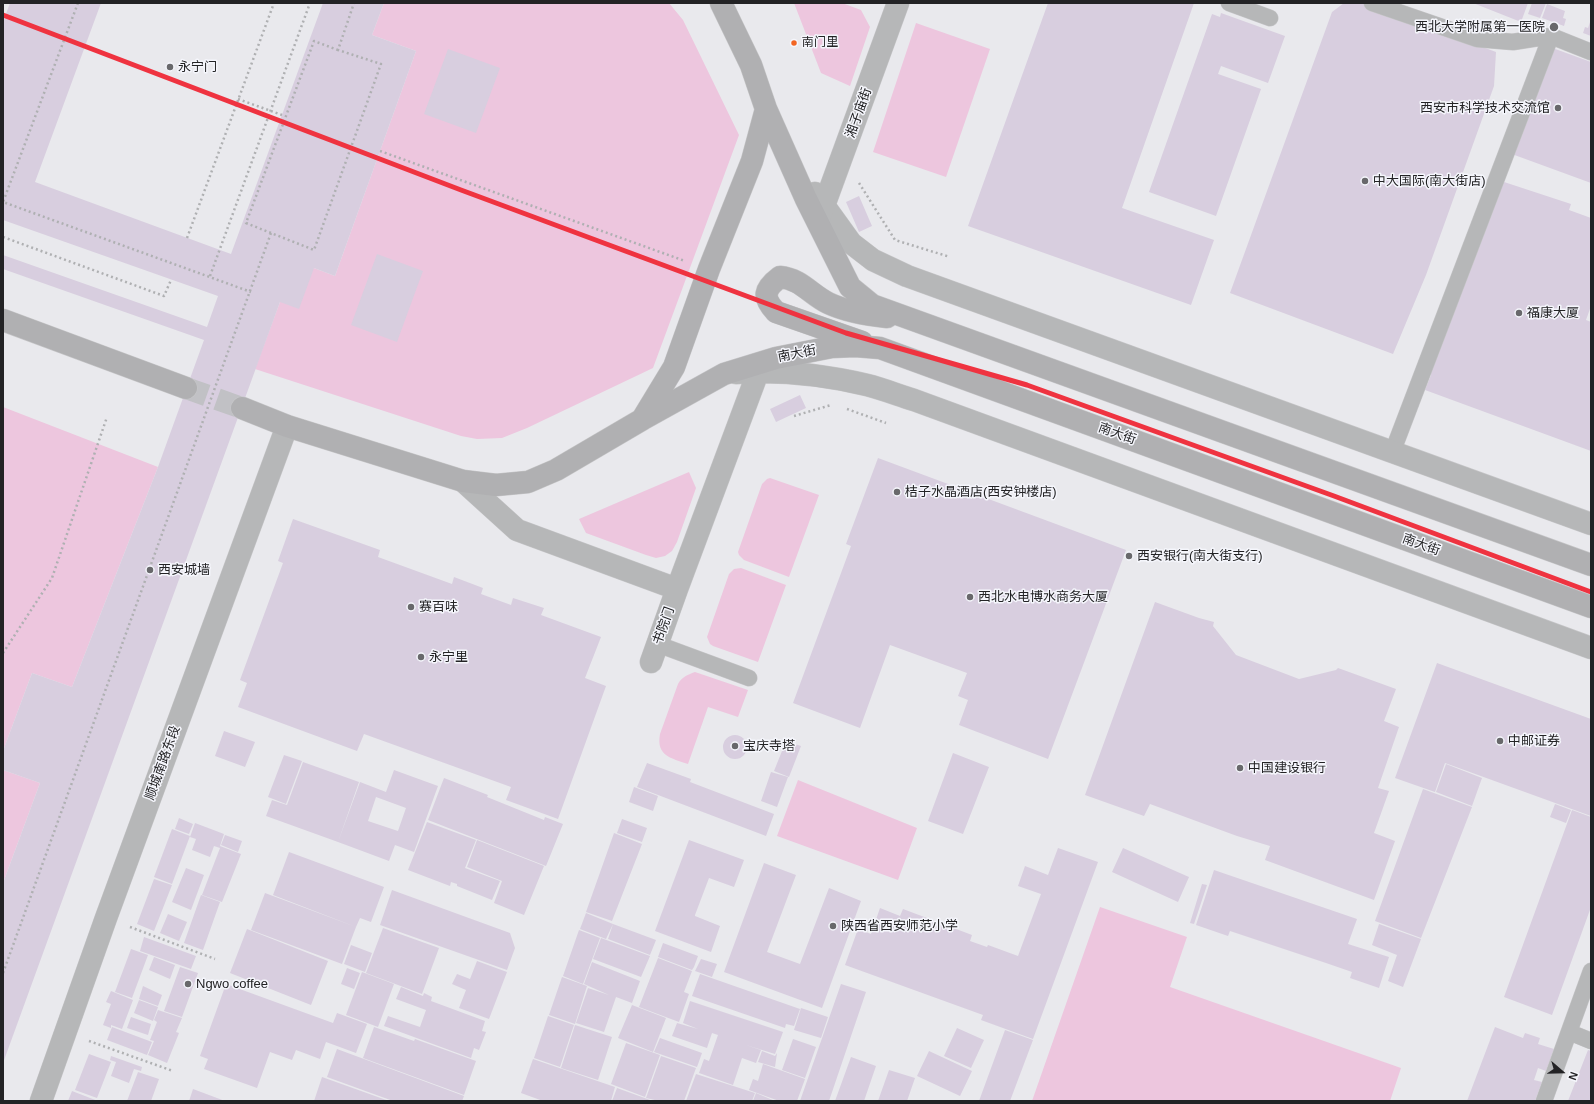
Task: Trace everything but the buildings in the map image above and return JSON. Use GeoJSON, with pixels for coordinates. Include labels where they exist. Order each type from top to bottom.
{"type":"FeatureCollection","features":[{"type":"Feature","properties":{"kind":"main road"},"geometry":{"type":"LineString","coordinates":[[721,3],[751,65],[766,109],[806,199],[821,214],[850,287],[872,305],[1591,565]]}},
{"type":"Feature","properties":{"kind":"main road"},"geometry":{"type":"LineString","coordinates":[[643,419],[674,367],[708,269],[752,161],[766,109]]}},
{"type":"Feature","properties":{"kind":"main road"},"geometry":{"type":"LineString","coordinates":[[880,348],[776,312],[766,298],[768,289],[772,283],[780,277],[790,278],[827,303],[857,314],[914,321]]}},
{"type":"Feature","properties":{"kind":"main road"},"geometry":{"type":"LineString","coordinates":[[3,320],[186,388]]}},
{"type":"Feature","properties":{"kind":"main road","name":"南大街"},"geometry":{"type":"LineString","coordinates":[[242,408],[287,426],[463,481],[496,485],[528,482],[556,470],[724,374],[776,358],[832,347],[855,346],[880,348],[1591,607]]}},
{"type":"Feature","properties":{"kind":"street","name":"湘子庙街"},"geometry":{"type":"LineString","coordinates":[[821,214],[898,3]]}},
{"type":"Feature","properties":{"kind":"street"},"geometry":{"type":"LineString","coordinates":[[821,214],[851,243],[873,260],[907,276],[1591,524]]}},
{"type":"Feature","properties":{"kind":"street"},"geometry":{"type":"LineString","coordinates":[[758,372],[776,358]]}},
{"type":"Feature","properties":{"kind":"street"},"geometry":{"type":"LineString","coordinates":[[724,374],[758,372],[789,373],[833,378],[868,385],[914,400],[1591,648]]}},
{"type":"Feature","properties":{"kind":"street","name":"书院门"},"geometry":{"type":"LineString","coordinates":[[654,653],[758,372]]}},
{"type":"Feature","properties":{"kind":"street","name":"顺城南路东段"},"geometry":{"type":"LineString","coordinates":[[41,1101],[106,918],[287,426]]}},
{"type":"Feature","properties":{"kind":"street"},"geometry":{"type":"LineString","coordinates":[[463,481],[517,530],[677,589]]}},
{"type":"Feature","properties":{"kind":"lane"},"geometry":{"type":"LineString","coordinates":[[1229,3],[1270,18]]}},
{"type":"Feature","properties":{"kind":"lane"},"geometry":{"type":"LineString","coordinates":[[1372,3],[1477,38],[1513,42],[1551,36],[1591,52]]}},
{"type":"Feature","properties":{"kind":"lane"},"geometry":{"type":"LineString","coordinates":[[1392,452],[1551,36]]}},
{"type":"Feature","properties":{"kind":"lane"},"geometry":{"type":"LineString","coordinates":[[654,653],[749,678]]}},
{"type":"Feature","properties":{"kind":"lane"},"geometry":{"type":"LineString","coordinates":[[1544,1101],[1591,971]]}},
{"type":"Feature","properties":{"kind":"lane"},"geometry":{"type":"LineString","coordinates":[[1569,1032],[1591,1041]]}},
{"type":"Feature","properties":{"kind":"path"},"geometry":{"type":"LineString","coordinates":[[78,3],[3,202],[251,292]]}},
{"type":"Feature","properties":{"kind":"path"},"geometry":{"type":"LineString","coordinates":[[187,238],[274,3]]}},
{"type":"Feature","properties":{"kind":"path"},"geometry":{"type":"LineString","coordinates":[[210,276],[310,3]]}},
{"type":"Feature","properties":{"kind":"path"},"geometry":{"type":"LineString","coordinates":[[338,50],[354,3]]}},
{"type":"Feature","properties":{"kind":"path"},"geometry":{"type":"LineString","coordinates":[[314,41],[381,64],[314,250],[272,233],[246,223],[314,41]]}},
{"type":"Feature","properties":{"kind":"path"},"geometry":{"type":"LineString","coordinates":[[238,99],[282,115]]}},
{"type":"Feature","properties":{"kind":"path"},"geometry":{"type":"LineString","coordinates":[[380,151],[708,269]]}},
{"type":"Feature","properties":{"kind":"path"},"geometry":{"type":"LineString","coordinates":[[843,156],[895,240],[950,257]]}},
{"type":"Feature","properties":{"kind":"path"},"geometry":{"type":"LineString","coordinates":[[3,973],[272,233]]}},
{"type":"Feature","properties":{"kind":"path"},"geometry":{"type":"LineString","coordinates":[[3,237],[164,296],[171,280]]}},
{"type":"Feature","properties":{"kind":"path"},"geometry":{"type":"LineString","coordinates":[[794,416],[834,404]]}},
{"type":"Feature","properties":{"kind":"path"},"geometry":{"type":"LineString","coordinates":[[841,407],[886,423]]}},
{"type":"Feature","properties":{"kind":"path"},"geometry":{"type":"LineString","coordinates":[[3,654],[52,578],[107,417]]}},
{"type":"Feature","properties":{"kind":"path"},"geometry":{"type":"LineString","coordinates":[[106,918],[215,959]]}},
{"type":"Feature","properties":{"kind":"path"},"geometry":{"type":"LineString","coordinates":[[65,1032],[173,1071]]}},
{"type":"Feature","properties":{"kind":"shaded area"},"geometry":{"type":"Polygon","coordinates":[[[384,3],[669,3],[683,20],[739,135],[653,368],[527,428],[502,438],[477,439],[461,436],[255,369],[280,302],[314,268],[335,276],[416,51],[372,35],[384,3]]]}},
{"type":"Feature","properties":{"kind":"shaded area"},"geometry":{"type":"Polygon","coordinates":[[[794,3],[842,3],[861,10],[870,27],[850,86],[821,73],[794,3]]]}},
{"type":"Feature","properties":{"kind":"shaded area"},"geometry":{"type":"Polygon","coordinates":[[[916,23],[990,49],[946,177],[873,152],[916,23]]]}},
{"type":"Feature","properties":{"kind":"shaded area"},"geometry":{"type":"Polygon","coordinates":[[[3,407],[158,467],[72,687],[32,673],[3,751],[3,407]]]}},
{"type":"Feature","properties":{"kind":"shaded area"},"geometry":{"type":"Polygon","coordinates":[[[689,472],[696,488],[677,542],[672,551],[665,556],[656,558],[586,533],[579,519],[689,472]]]}},
{"type":"Feature","properties":{"kind":"shaded area"},"geometry":{"type":"Polygon","coordinates":[[[770,478],[819,495],[789,577],[744,560],[738,552],[762,484],[770,478]]]}},
{"type":"Feature","properties":{"kind":"shaded area"},"geometry":{"type":"Polygon","coordinates":[[[741,568],[786,585],[758,662],[713,646],[710,644],[707,637],[729,574],[734,569],[741,568]]]}},
{"type":"Feature","properties":{"kind":"shaded area"},"geometry":{"type":"Polygon","coordinates":[[[695,672],[748,690],[738,717],[708,707],[688,764],[666,755],[660,747],[659,741],[660,734],[678,684],[685,676],[695,672]]]}},
{"type":"Feature","properties":{"kind":"shaded area"},"geometry":{"type":"Polygon","coordinates":[[[3,770],[40,783],[3,883],[3,770]]]}},
{"type":"Feature","properties":{"kind":"shaded area"},"geometry":{"type":"Polygon","coordinates":[[[798,780],[917,828],[898,880],[777,836],[798,780]]]}},
{"type":"Feature","properties":{"kind":"shaded area"},"geometry":{"type":"Polygon","coordinates":[[[1100,907],[1187,937],[1170,987],[1401,1068],[1390,1101],[1032,1101],[1100,907]]]}},
{"type":"Feature","properties":{"kind":"tunnel"},"geometry":{"type":"LineString","coordinates":[[186,388],[242,408]]}},
{"type":"Feature","properties":{"kind":"transit line"},"geometry":{"type":"LineString","coordinates":[[3,15],[461,190],[846,333],[1027,385],[1334,496],[1591,592]]}},
{"type":"Feature","properties":{"kind":"place","name":"西北大学附属第一医院"},"geometry":{"type":"Point","coordinates":[1554,27]}},
{"type":"Feature","properties":{"kind":"place","name":"南门里"},"geometry":{"type":"Point","coordinates":[794,43]}},
{"type":"Feature","properties":{"kind":"place","name":"永宁门"},"geometry":{"type":"Point","coordinates":[170,67]}},
{"type":"Feature","properties":{"kind":"place","name":"西安市科学技术交流馆"},"geometry":{"type":"Point","coordinates":[1558,108]}},
{"type":"Feature","properties":{"kind":"place","name":"中大国际(南大街店)"},"geometry":{"type":"Point","coordinates":[1365,181]}},
{"type":"Feature","properties":{"kind":"place","name":"福康大厦"},"geometry":{"type":"Point","coordinates":[1519,313]}},
{"type":"Feature","properties":{"kind":"place","name":"桔子水晶酒店(西安钟楼店)"},"geometry":{"type":"Point","coordinates":[897,492]}},
{"type":"Feature","properties":{"kind":"place","name":"西安银行(南大街支行)"},"geometry":{"type":"Point","coordinates":[1129,556]}},
{"type":"Feature","properties":{"kind":"place","name":"西安城墙"},"geometry":{"type":"Point","coordinates":[150,570]}},
{"type":"Feature","properties":{"kind":"place","name":"西北水电博水商务大厦"},"geometry":{"type":"Point","coordinates":[970,597]}},
{"type":"Feature","properties":{"kind":"place","name":"赛百味"},"geometry":{"type":"Point","coordinates":[411,607]}},
{"type":"Feature","properties":{"kind":"place","name":"永宁里"},"geometry":{"type":"Point","coordinates":[421,657]}},
{"type":"Feature","properties":{"kind":"place","name":"中邮证券"},"geometry":{"type":"Point","coordinates":[1500,741]}},
{"type":"Feature","properties":{"kind":"place","name":"宝庆寺塔"},"geometry":{"type":"Point","coordinates":[735,746]}},
{"type":"Feature","properties":{"kind":"place","name":"中国建设银行"},"geometry":{"type":"Point","coordinates":[1240,768]}},
{"type":"Feature","properties":{"kind":"place","name":"陕西省西安师范小学"},"geometry":{"type":"Point","coordinates":[833,926]}},
{"type":"Feature","properties":{"kind":"place","name":"Ngwo coffee"},"geometry":{"type":"Point","coordinates":[188,984]}}]}
